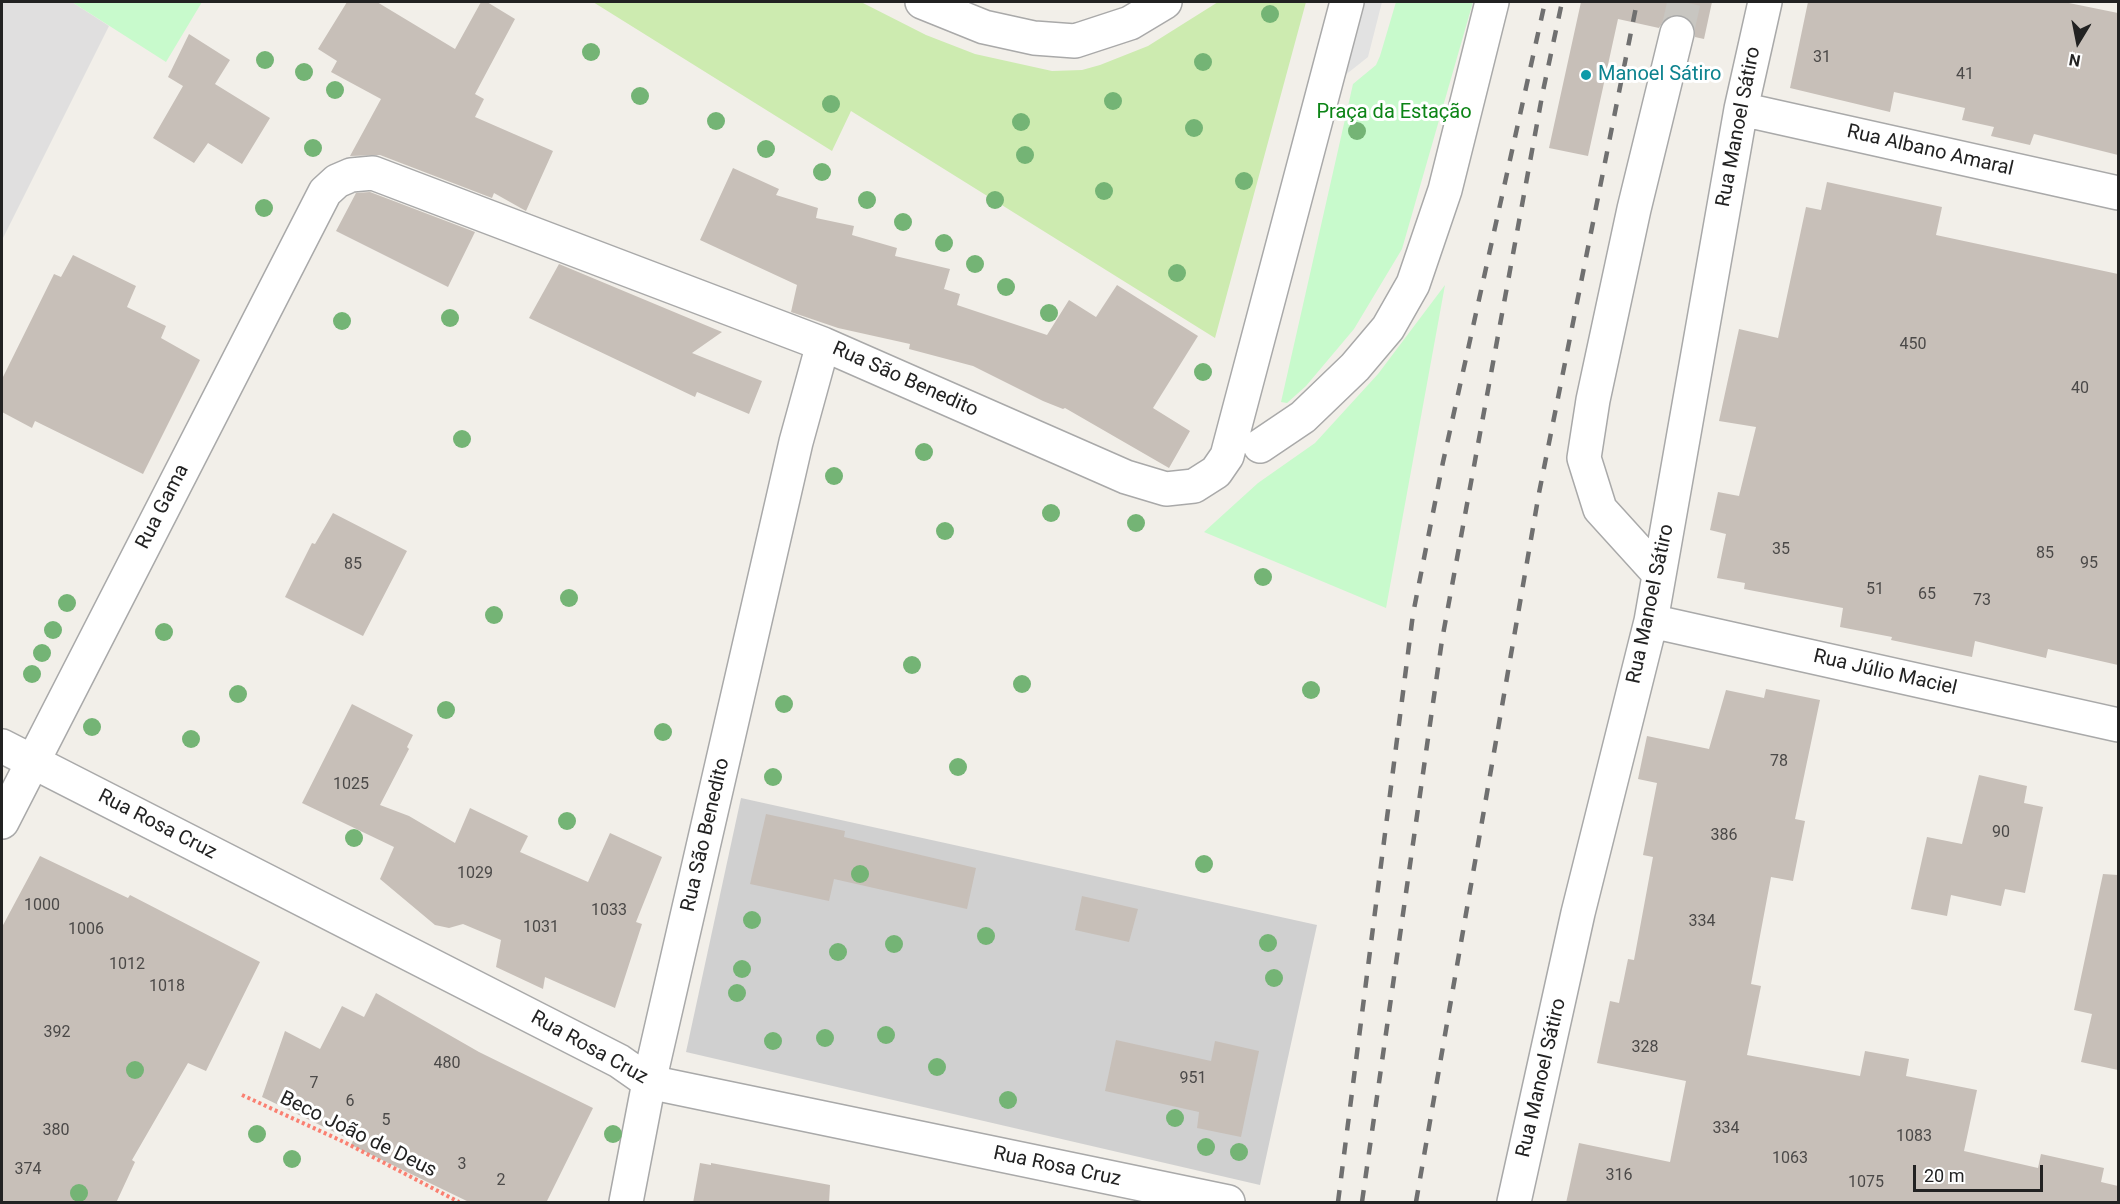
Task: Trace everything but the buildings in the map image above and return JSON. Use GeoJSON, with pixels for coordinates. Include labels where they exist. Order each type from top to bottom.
{"type":"FeatureCollection","features":[{"type":"Feature","properties":{"kind":"street"},"geometry":{"type":"LineString","coordinates":[[922,2],[984,27],[1034,38],[1076,40],[1130,23],[1165,2]]}},
{"type":"Feature","properties":{"kind":"street","name":"Rua São Benedito"},"geometry":{"type":"LineString","coordinates":[[626,1203],[649,1082],[796,442],[823,344],[1126,477],[1166,489],[1194,486],[1216,472],[1227,456],[1347,2]]}},
{"type":"Feature","properties":{"kind":"street"},"geometry":{"type":"LineString","coordinates":[[1260,446],[1303,417],[1355,368],[1388,328],[1413,284],[1445,190],[1492,2]]}},
{"type":"Feature","properties":{"kind":"street","name":"Rua Manoel Sátiro"},"geometry":{"type":"LineString","coordinates":[[1514,1203],[1578,913],[1651,621],[1741,109],[1765,2]]}},
{"type":"Feature","properties":{"kind":"street"},"geometry":{"type":"LineString","coordinates":[[1659,574],[1600,509],[1584,458],[1593,400],[1622,265],[1677,33]]}},
{"type":"Feature","properties":{"kind":"street","name":"Rua Albano Amaral"},"geometry":{"type":"LineString","coordinates":[[1741,109],[2118,193]]}},
{"type":"Feature","properties":{"kind":"street","name":"Rua Gama"},"geometry":{"type":"LineString","coordinates":[[2,822],[325,192],[344,178],[373,173],[823,344]]}},
{"type":"Feature","properties":{"kind":"street","name":"Rua Júlio Maciel"},"geometry":{"type":"LineString","coordinates":[[1651,621],[2118,725]]}},
{"type":"Feature","properties":{"kind":"street","name":"Rua Rosa Cruz"},"geometry":{"type":"LineString","coordinates":[[2,746],[619,1061],[649,1082],[1228,1203]]}},
{"type":"Feature","properties":{"kind":"path","name":"Beco João de Deus"},"geometry":{"type":"LineString","coordinates":[[242,1095],[344,1142],[459,1203]]}},
{"type":"Feature","properties":{"kind":"shaded area"},"geometry":{"type":"Polygon","coordinates":[[[2,2],[72,2],[109,26],[2,240],[2,2]]]}},
{"type":"Feature","properties":{"kind":"shaded area"},"geometry":{"type":"Polygon","coordinates":[[[1360,2],[1382,2],[1368,57],[1339,80],[1360,2]]]}},
{"type":"Feature","properties":{"kind":"shaded area"},"geometry":{"type":"Polygon","coordinates":[[[741,798],[1317,925],[1260,1185],[686,1052],[741,798]]]}},
{"type":"Feature","properties":{"kind":"green space"},"geometry":{"type":"Polygon","coordinates":[[[72,2],[202,2],[166,62],[72,2]]]}},
{"type":"Feature","properties":{"kind":"green space"},"geometry":{"type":"Polygon","coordinates":[[[593,2],[861,2],[926,35],[975,54],[1052,71],[1082,70],[1148,46],[1218,2],[1306,2],[1215,338],[851,111],[832,151],[593,2]]]}},
{"type":"Feature","properties":{"kind":"green space","name":"Praça da Estação"},"geometry":{"type":"Polygon","coordinates":[[[1396,2],[1473,2],[1402,249],[1354,329],[1306,386],[1287,403],[1281,402],[1353,84],[1376,65],[1396,2]]]}},
{"type":"Feature","properties":{"kind":"green space"},"geometry":{"type":"Polygon","coordinates":[[[1445,285],[1386,608],[1204,532],[1258,483],[1315,443],[1378,374],[1445,285]]]}},
{"type":"Feature","properties":{"kind":"tunnel"},"geometry":{"type":"LineString","coordinates":[[1677,33],[1684,2]]}},
{"type":"Feature","properties":{"kind":"railway"},"geometry":{"type":"LineString","coordinates":[[1338,1202],[1413,614],[1443,462],[1545,2]]}},
{"type":"Feature","properties":{"kind":"railway"},"geometry":{"type":"LineString","coordinates":[[1362,1202],[1442,640],[1543,91],[1562,2]]}},
{"type":"Feature","properties":{"kind":"railway"},"geometry":{"type":"LineString","coordinates":[[1416,1202],[1539,493],[1637,2]]}},
{"type":"Feature","properties":{"kind":"place","name":"Manoel Sátiro"},"geometry":{"type":"Point","coordinates":[1586,75]}}]}
